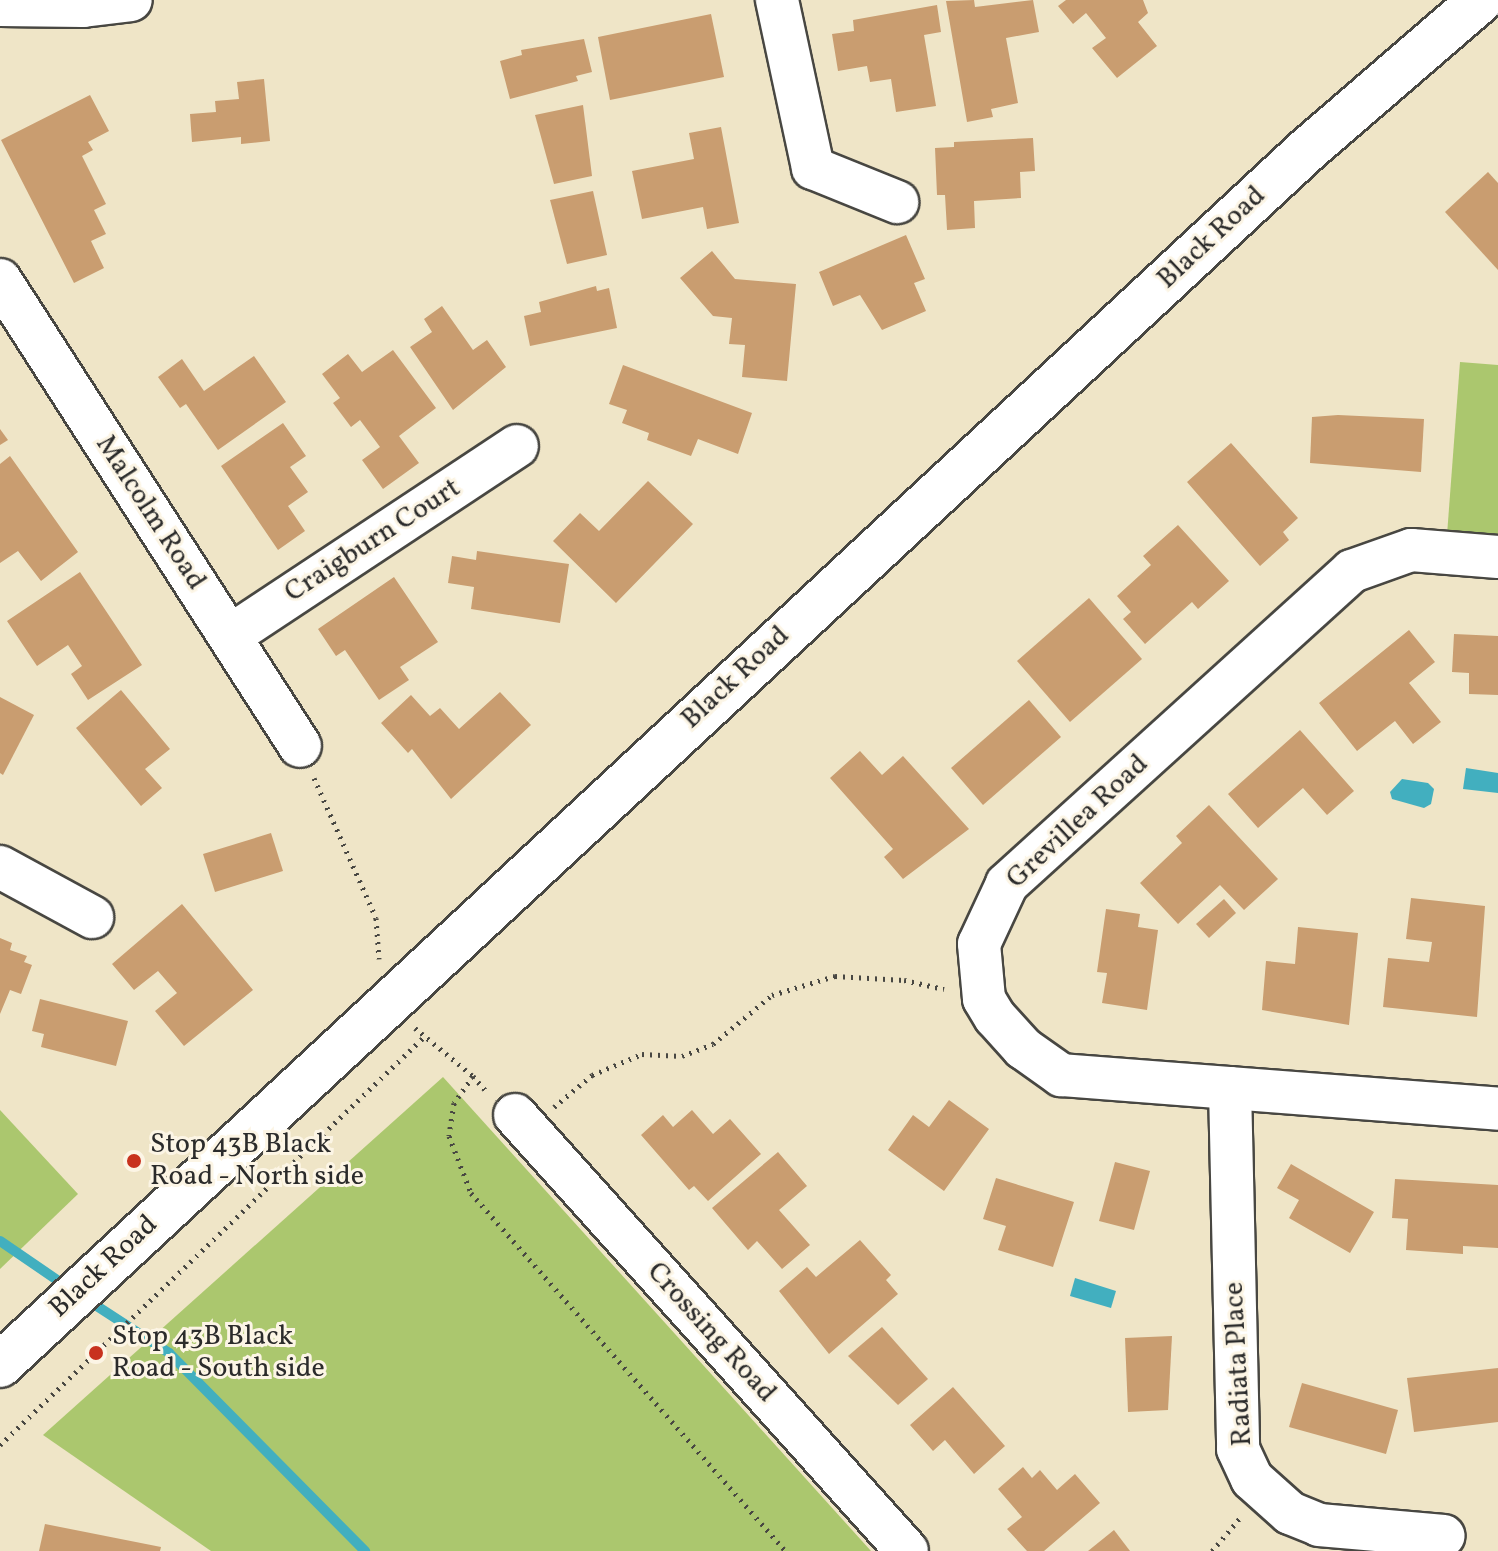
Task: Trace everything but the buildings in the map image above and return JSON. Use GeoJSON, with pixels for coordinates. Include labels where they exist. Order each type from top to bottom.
{"type":"FeatureCollection","features":[{"type":"Feature","properties":{"kind":"main road","name":"Black Road"},"geometry":{"type":"LineString","coordinates":[[0,1365],[382,1005],[1307,150],[1481,0]]}},
{"type":"Feature","properties":{"kind":"street"},"geometry":{"type":"LineString","coordinates":[[0,5],[83,6],[131,0]]}},
{"type":"Feature","properties":{"kind":"street"},"geometry":{"type":"LineString","coordinates":[[777,0],[813,168],[897,202]]}},
{"type":"Feature","properties":{"kind":"street","name":"Malcolm Road"},"geometry":{"type":"LineString","coordinates":[[0,280],[300,746]]}},
{"type":"Feature","properties":{"kind":"street","name":"Craigburn Court"},"geometry":{"type":"LineString","coordinates":[[230,636],[517,446]]}},
{"type":"Feature","properties":{"kind":"street","name":"Grevillea Road"},"geometry":{"type":"LineString","coordinates":[[984,999],[979,944],[1007,884],[1352,571],[1411,550],[1498,557]]}},
{"type":"Feature","properties":{"kind":"street"},"geometry":{"type":"LineString","coordinates":[[0,867],[92,917]]}},
{"type":"Feature","properties":{"kind":"street"},"geometry":{"type":"LineString","coordinates":[[984,999],[1023,1048],[1061,1075],[1498,1109]]}},
{"type":"Feature","properties":{"kind":"street","name":"Radiata Place"},"geometry":{"type":"LineString","coordinates":[[1230,1088],[1238,1449],[1252,1479],[1290,1513],[1319,1525],[1444,1536]]}},
{"type":"Feature","properties":{"kind":"street","name":"Crossing Road"},"geometry":{"type":"LineString","coordinates":[[521,1122],[907,1551]]}},
{"type":"Feature","properties":{"kind":"path"},"geometry":{"type":"LineString","coordinates":[[300,746],[376,918],[382,1005],[473,1076],[454,1103],[449,1136],[471,1193],[785,1551]]}},
{"type":"Feature","properties":{"kind":"path"},"geometry":{"type":"LineString","coordinates":[[521,1122],[592,1075],[642,1054],[682,1056],[713,1044],[772,995],[835,976],[904,980],[984,999]]}},
{"type":"Feature","properties":{"kind":"path"},"geometry":{"type":"LineString","coordinates":[[0,1445],[425,1036]]}},
{"type":"Feature","properties":{"kind":"green space"},"geometry":{"type":"Polygon","coordinates":[[[1460,362],[1498,365],[1498,539],[1447,535],[1460,362]]]}},
{"type":"Feature","properties":{"kind":"green space"},"geometry":{"type":"Polygon","coordinates":[[[443,1077],[871,1551],[211,1551],[43,1435],[443,1077]]]}},
{"type":"Feature","properties":{"kind":"green space"},"geometry":{"type":"Polygon","coordinates":[[[0,1110],[78,1194],[0,1269],[0,1110]]]}},
{"type":"Feature","properties":{"kind":"water"},"geometry":{"type":"Polygon","coordinates":[[[1466,768],[1498,773],[1498,793],[1463,789],[1466,768]]]}},
{"type":"Feature","properties":{"kind":"water"},"geometry":{"type":"Polygon","coordinates":[[[1402,779],[1428,783],[1434,789],[1431,804],[1424,808],[1392,799],[1390,792],[1402,779]]]}},
{"type":"Feature","properties":{"kind":"water"},"geometry":{"type":"Polygon","coordinates":[[[1075,1278],[1116,1291],[1111,1308],[1070,1296],[1075,1278]]]}},
{"type":"Feature","properties":{"kind":"waterway"},"geometry":{"type":"LineString","coordinates":[[0,1241],[69,1288]]}},
{"type":"Feature","properties":{"kind":"waterway"},"geometry":{"type":"LineString","coordinates":[[86,1299],[169,1353],[365,1551]]}},
{"type":"Feature","properties":{"kind":"place","name":"Stop 43B Black Road - North side"},"geometry":{"type":"Point","coordinates":[134,1161]}},
{"type":"Feature","properties":{"kind":"place","name":"Stop 43B Black Road - South side"},"geometry":{"type":"Point","coordinates":[96,1353]}}]}
